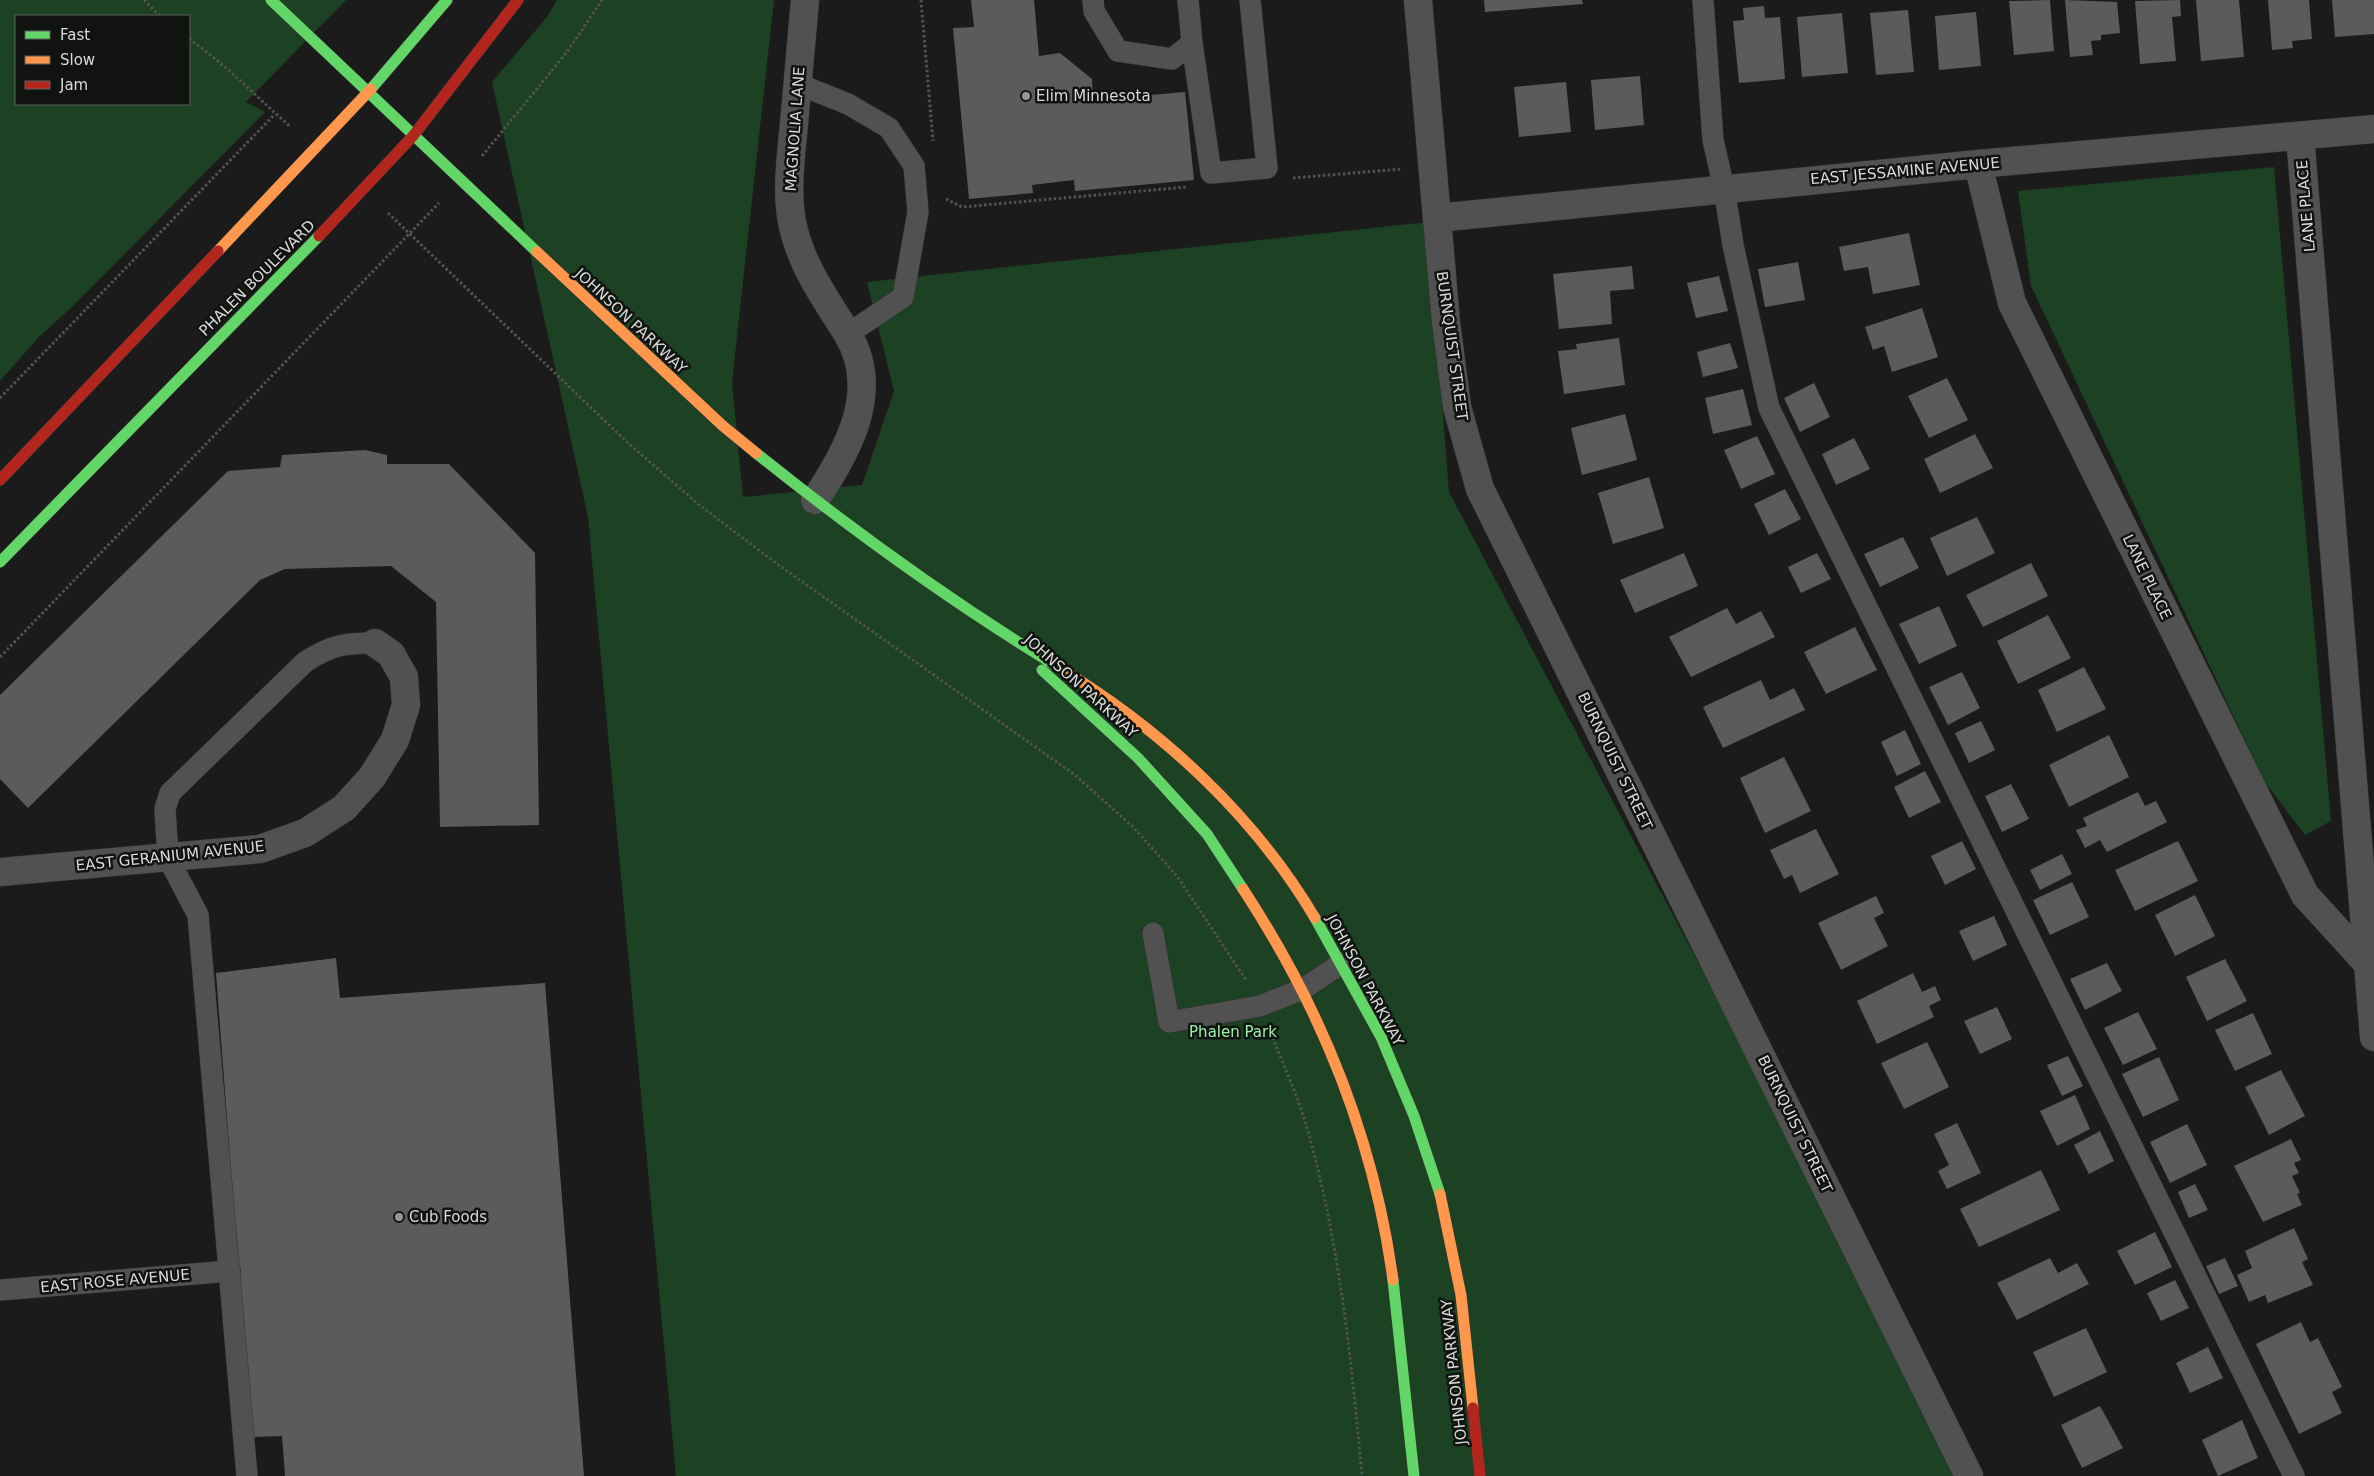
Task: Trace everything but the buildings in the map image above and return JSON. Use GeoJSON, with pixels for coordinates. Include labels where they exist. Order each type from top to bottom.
{"type":"FeatureCollection","features":[{"type":"Feature","properties":{"kind":"street","name":"JOHNSON PARKWAY"},"geometry":{"type":"LineString","coordinates":[[270,0],[367,94],[723,426],[815,500],[998,630],[1095,689],[1180,755],[1247,824],[1305,901],[1342,963],[1381,1037],[1414,1116],[1443,1204],[1461,1295],[1480,1476]]}},
{"type":"Feature","properties":{"kind":"street"},"geometry":{"type":"LineString","coordinates":[[0,480],[367,94],[447,0]]}},
{"type":"Feature","properties":{"kind":"street","name":"PHALEN BOULEVARD"},"geometry":{"type":"LineString","coordinates":[[0,562],[364,191],[413,136],[518,0]]}},
{"type":"Feature","properties":{"kind":"street","name":"MAGNOLIA LANE"},"geometry":{"type":"LineString","coordinates":[[804,0],[789,189],[792,223],[814,284],[848,334],[857,353],[862,372],[862,392],[859,411],[840,464],[815,500]]}},
{"type":"Feature","properties":{"kind":"street","name":"BURNQUIST STREET"},"geometry":{"type":"LineString","coordinates":[[1418,0],[1446,322],[1457,407],[1480,489],[1969,1476]]}},
{"type":"Feature","properties":{"kind":"street","name":"EAST JESSAMINE AVENUE"},"geometry":{"type":"LineString","coordinates":[[1437,218],[1724,188],[2374,129]]}},
{"type":"Feature","properties":{"kind":"street","name":"LANE PLACE"},"geometry":{"type":"LineString","coordinates":[[2300,136],[2374,1037]]}},
{"type":"Feature","properties":{"kind":"street","name":"LANE PLACE"},"geometry":{"type":"LineString","coordinates":[[1978,164],[2012,303],[2305,895],[2368,964]]}},
{"type":"Feature","properties":{"kind":"street","name":"JOHNSON PARKWAY"},"geometry":{"type":"LineString","coordinates":[[998,630],[1138,758],[1207,834],[1260,915],[1303,989],[1354,1110],[1377,1189],[1389,1252],[1399,1326],[1414,1476]]}},
{"type":"Feature","properties":{"kind":"street","name":"EAST GERANIUM AVENUE"},"geometry":{"type":"LineString","coordinates":[[0,872],[260,849],[305,833],[344,808],[372,777],[395,740],[406,705],[404,677],[391,654],[375,643]]}},
{"type":"Feature","properties":{"kind":"lane"},"geometry":{"type":"LineString","coordinates":[[1093,0],[1094,11],[1118,50],[1172,59],[1192,43]]}},
{"type":"Feature","properties":{"kind":"lane"},"geometry":{"type":"LineString","coordinates":[[1188,0],[1192,43],[1211,173],[1267,168],[1250,0]]}},
{"type":"Feature","properties":{"kind":"lane"},"geometry":{"type":"LineString","coordinates":[[1703,0],[1713,140],[1724,188],[1733,245],[1769,408],[2294,1476]]}},
{"type":"Feature","properties":{"kind":"lane"},"geometry":{"type":"LineString","coordinates":[[798,84],[848,104],[889,128],[914,166],[918,212],[903,297],[848,334]]}},
{"type":"Feature","properties":{"kind":"lane"},"geometry":{"type":"LineString","coordinates":[[247,1476],[198,916],[168,858],[165,809],[170,793],[305,662],[325,649],[345,643],[375,643]]}},
{"type":"Feature","properties":{"kind":"lane"},"geometry":{"type":"LineString","coordinates":[[1153,933],[1169,1022],[1260,1006],[1303,989],[1342,963]]}},
{"type":"Feature","properties":{"kind":"lane","name":"EAST ROSE AVENUE"},"geometry":{"type":"LineString","coordinates":[[0,1290],[230,1271]]}},
{"type":"Feature","properties":{"kind":"path"},"geometry":{"type":"LineString","coordinates":[[144,0],[159,15]]}},
{"type":"Feature","properties":{"kind":"path"},"geometry":{"type":"LineString","coordinates":[[508,126],[567,52],[602,0]]}},
{"type":"Feature","properties":{"kind":"path"},"geometry":{"type":"LineString","coordinates":[[921,0],[934,142]]}},
{"type":"Feature","properties":{"kind":"path"},"geometry":{"type":"LineString","coordinates":[[0,398],[275,114],[244,82],[210,53],[190,40]]}},
{"type":"Feature","properties":{"kind":"path"},"geometry":{"type":"LineString","coordinates":[[1287,179],[1405,168]]}},
{"type":"Feature","properties":{"kind":"path"},"geometry":{"type":"LineString","coordinates":[[942,195],[962,207],[1188,187]]}},
{"type":"Feature","properties":{"kind":"path"},"geometry":{"type":"LineString","coordinates":[[0,657],[410,234],[628,443],[698,504],[780,566],[1075,775],[1134,828],[1178,876],[1227,948],[1260,1006],[1305,1120],[1340,1271],[1362,1476]]}},
{"type":"Feature","properties":{"kind":"green space"},"geometry":{"type":"Polygon","coordinates":[[[0,0],[346,0],[246,102],[265,112],[75,304],[38,338],[0,381],[0,0]]]}},
{"type":"Feature","properties":{"kind":"green space","name":"Phalen Park"},"geometry":{"type":"Polygon","coordinates":[[[557,0],[774,0],[732,382],[743,497],[862,485],[894,391],[867,282],[1428,222],[1449,492],[1970,1476],[676,1476],[588,517],[492,82],[547,17],[557,0]]]}},
{"type":"Feature","properties":{"kind":"green space"},"geometry":{"type":"Polygon","coordinates":[[[2274,167],[2331,821],[2305,835],[2264,781],[2031,286],[2018,191],[2274,167]]]}},
{"type":"Feature","properties":{"kind":"traffic: fast"},"geometry":{"type":"LineString","coordinates":[[271,0],[537,252]]}},
{"type":"Feature","properties":{"kind":"traffic: fast"},"geometry":{"type":"LineString","coordinates":[[371,89],[447,0]]}},
{"type":"Feature","properties":{"kind":"traffic: fast"},"geometry":{"type":"LineString","coordinates":[[0,562],[319,236]]}},
{"type":"Feature","properties":{"kind":"traffic: fast"},"geometry":{"type":"LineString","coordinates":[[756,453],[904,565],[1019,643],[1058,667]]}},
{"type":"Feature","properties":{"kind":"traffic: fast"},"geometry":{"type":"LineString","coordinates":[[1042,670],[1138,758],[1207,834],[1243,889]]}},
{"type":"Feature","properties":{"kind":"traffic: fast"},"geometry":{"type":"LineString","coordinates":[[1315,918],[1381,1037],[1414,1116],[1440,1194]]}},
{"type":"Feature","properties":{"kind":"traffic: fast"},"geometry":{"type":"LineString","coordinates":[[1393,1280],[1414,1476]]}},
{"type":"Feature","properties":{"kind":"traffic: slow"},"geometry":{"type":"LineString","coordinates":[[218,251],[371,89]]}},
{"type":"Feature","properties":{"kind":"traffic: slow"},"geometry":{"type":"LineString","coordinates":[[537,252],[723,426],[756,453]]}},
{"type":"Feature","properties":{"kind":"traffic: slow"},"geometry":{"type":"LineString","coordinates":[[1058,667],[1096,691],[1133,718],[1202,777],[1264,844],[1291,880],[1315,918]]}},
{"type":"Feature","properties":{"kind":"traffic: slow"},"geometry":{"type":"LineString","coordinates":[[1243,889],[1297,980],[1340,1076],[1373,1176],[1393,1280]]}},
{"type":"Feature","properties":{"kind":"traffic: slow"},"geometry":{"type":"LineString","coordinates":[[1440,1194],[1461,1295],[1473,1408]]}},
{"type":"Feature","properties":{"kind":"traffic: jam"},"geometry":{"type":"LineString","coordinates":[[319,236],[413,136],[518,0]]}},
{"type":"Feature","properties":{"kind":"traffic: jam"},"geometry":{"type":"LineString","coordinates":[[0,480],[218,251]]}},
{"type":"Feature","properties":{"kind":"traffic: jam"},"geometry":{"type":"LineString","coordinates":[[1473,1408],[1480,1476]]}},
{"type":"Feature","properties":{"kind":"place","name":"Elim Minnesota"},"geometry":{"type":"Point","coordinates":[1026,96]}},
{"type":"Feature","properties":{"kind":"place","name":"Cub Foods"},"geometry":{"type":"Point","coordinates":[399,1217]}}]}
